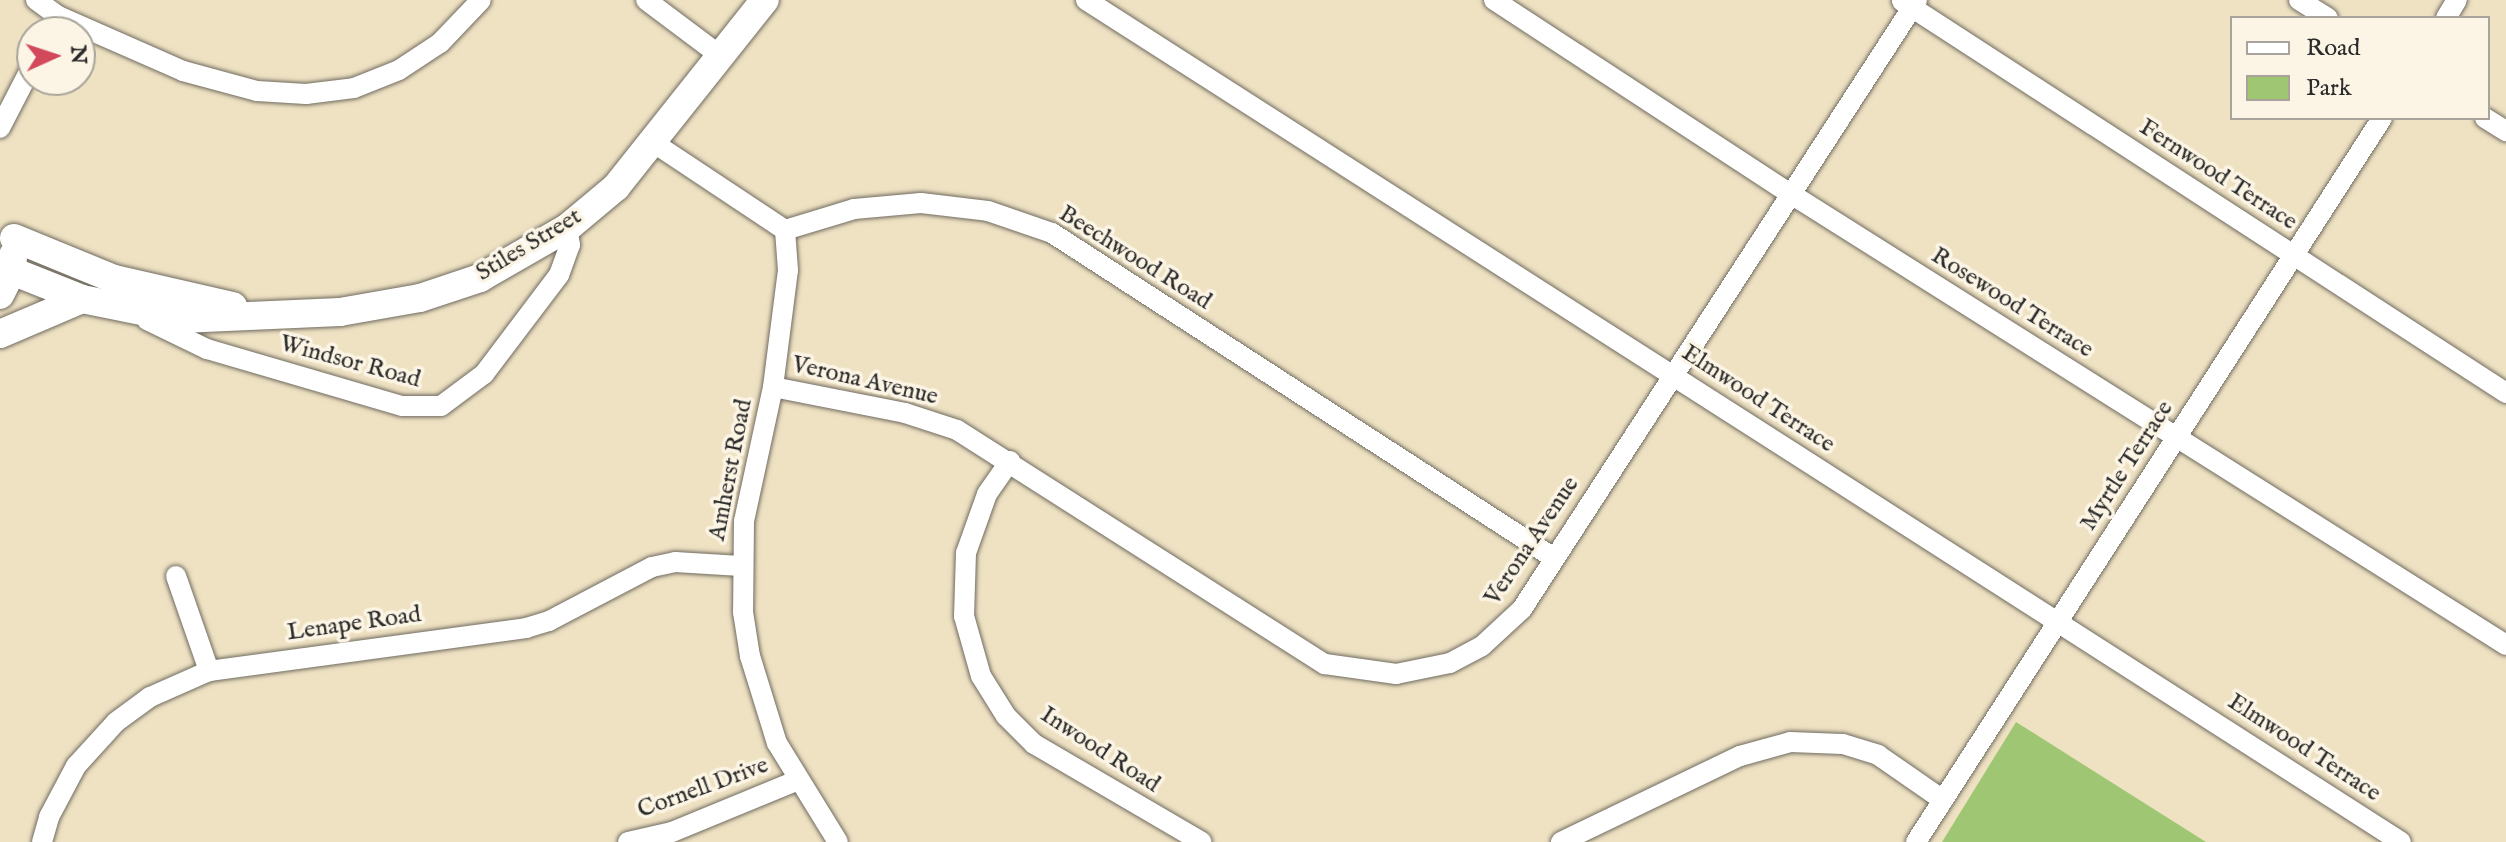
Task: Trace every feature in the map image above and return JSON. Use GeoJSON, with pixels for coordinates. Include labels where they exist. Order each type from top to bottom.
{"type":"FeatureCollection","features":[{"type":"Feature","properties":{"kind":"main road","name":"Stiles Street"},"geometry":{"type":"LineString","coordinates":[[7,264],[82,299],[181,319],[340,312],[420,298],[480,278],[567,228],[616,187],[765,0]]}},
{"type":"Feature","properties":{"kind":"main road","name":"Stiles Street"},"geometry":{"type":"LineString","coordinates":[[7,264],[114,279],[232,305],[247,314]]}},
{"type":"Feature","properties":{"kind":"main road"},"geometry":{"type":"LineString","coordinates":[[0,334],[82,299]]}},
{"type":"Feature","properties":{"kind":"street"},"geometry":{"type":"LineString","coordinates":[[96,39],[197,75],[257,91],[330,93],[377,80],[420,58],[481,0]]}},
{"type":"Feature","properties":{"kind":"street"},"geometry":{"type":"LineString","coordinates":[[646,0],[722,57]]}},
{"type":"Feature","properties":{"kind":"street","name":"Elmwood Terrace"},"geometry":{"type":"LineString","coordinates":[[1086,0],[2401,842]]}},
{"type":"Feature","properties":{"kind":"street","name":"Rosewood Terrace"},"geometry":{"type":"LineString","coordinates":[[1494,0],[1791,194],[2506,645]]}},
{"type":"Feature","properties":{"kind":"street"},"geometry":{"type":"LineString","coordinates":[[2299,0],[2325,16]]}},
{"type":"Feature","properties":{"kind":"street","name":"Verona Avenue"},"geometry":{"type":"LineString","coordinates":[[773,387],[905,413],[957,430],[1010,461],[1285,642],[1325,664],[1360,673],[1414,672],[1466,655],[1522,609],[1791,194],[1910,2]]}},
{"type":"Feature","properties":{"kind":"street","name":"Fernwood Terrace"},"geometry":{"type":"LineString","coordinates":[[1910,2],[2506,393]]}},
{"type":"Feature","properties":{"kind":"street"},"geometry":{"type":"LineString","coordinates":[[0,128],[17,96]]}},
{"type":"Feature","properties":{"kind":"street","name":"Myrtle Terrace"},"geometry":{"type":"LineString","coordinates":[[1916,842],[2381,120]]}},
{"type":"Feature","properties":{"kind":"street"},"geometry":{"type":"LineString","coordinates":[[2488,120],[2506,131]]}},
{"type":"Feature","properties":{"kind":"street"},"geometry":{"type":"LineString","coordinates":[[654,143],[785,230]]}},
{"type":"Feature","properties":{"kind":"street","name":"Beechwood Road"},"geometry":{"type":"LineString","coordinates":[[785,230],[854,209],[921,203],[988,211],[1052,233],[1554,558]]}},
{"type":"Feature","properties":{"kind":"street","name":"Windsor Road"},"geometry":{"type":"LineString","coordinates":[[125,310],[207,349],[402,406],[441,406],[484,374],[559,275],[570,245],[567,228]]}},
{"type":"Feature","properties":{"kind":"street","name":"Amherst Road"},"geometry":{"type":"LineString","coordinates":[[785,230],[788,270],[773,387],[744,521],[741,566],[750,656],[777,743],[796,781],[838,842]]}},
{"type":"Feature","properties":{"kind":"street","name":"Inwood Road"},"geometry":{"type":"LineString","coordinates":[[1010,461],[978,513],[963,574],[967,637],[981,676],[1006,716],[1034,744],[1202,842]]}},
{"type":"Feature","properties":{"kind":"street","name":"Lenape Road"},"geometry":{"type":"LineString","coordinates":[[42,842],[76,766],[116,722],[150,697],[209,671],[526,628],[549,621],[652,567],[675,562],[741,566]]}},
{"type":"Feature","properties":{"kind":"street"},"geometry":{"type":"LineString","coordinates":[[176,576],[209,671]]}},
{"type":"Feature","properties":{"kind":"street"},"geometry":{"type":"LineString","coordinates":[[1561,842],[1740,756],[1790,742],[1843,744],[1878,755],[1943,800]]}},
{"type":"Feature","properties":{"kind":"street","name":"Cornell Drive"},"geometry":{"type":"LineString","coordinates":[[628,842],[685,828],[796,781]]}},
{"type":"Feature","properties":{"kind":"green space"},"geometry":{"type":"Polygon","coordinates":[[[2016,722],[2206,842],[1942,842],[2016,722]]]}}]}
